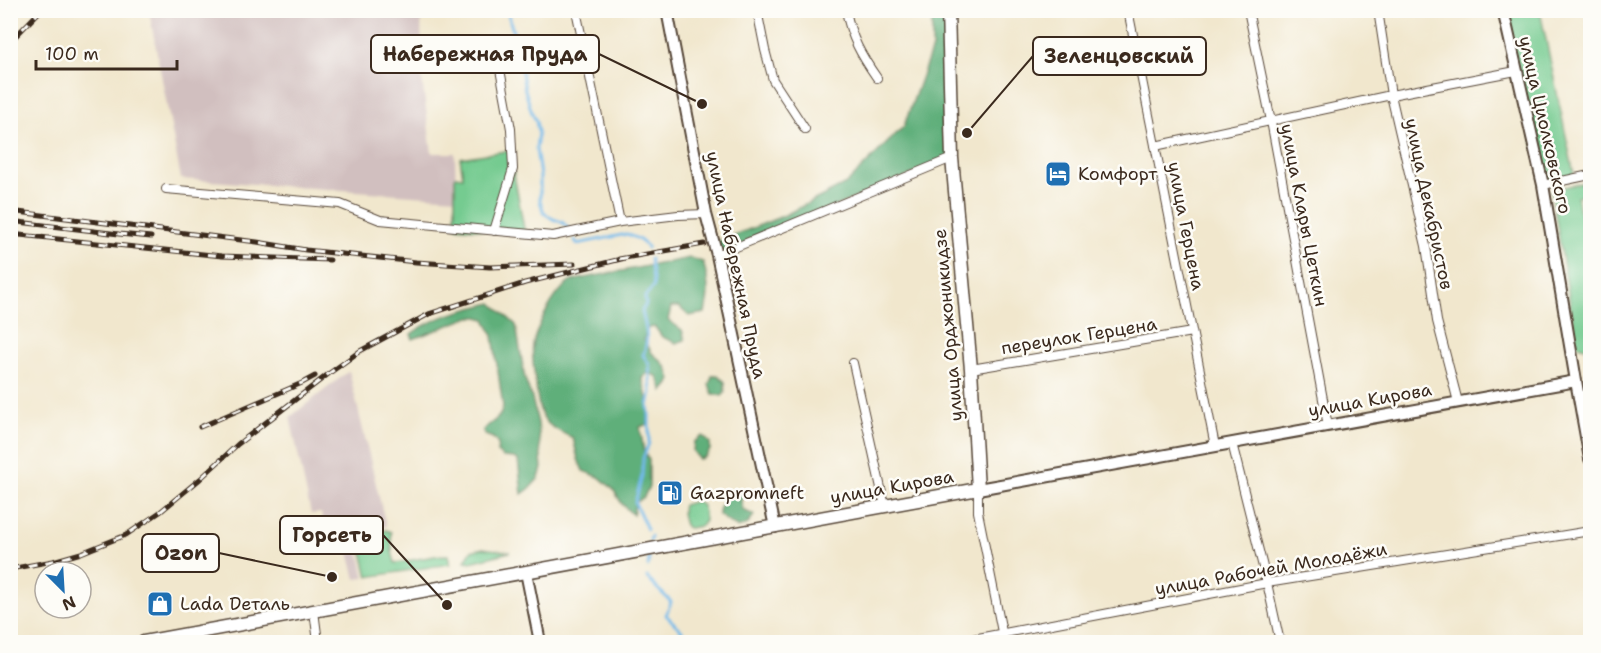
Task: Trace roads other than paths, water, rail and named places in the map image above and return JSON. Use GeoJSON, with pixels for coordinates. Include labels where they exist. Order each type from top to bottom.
{"type":"FeatureCollection","features":[{"type":"Feature","properties":{"kind":"main road","name":"улица Набережная Пруда"},"geometry":{"type":"LineString","coordinates":[[667,10],[706,214],[717,255],[775,527]]}},
{"type":"Feature","properties":{"kind":"main road","name":"улица Орджоникидзе"},"geometry":{"type":"LineString","coordinates":[[948,10],[952,158],[971,369],[978,489]]}},
{"type":"Feature","properties":{"kind":"main road","name":"улица Циолковского"},"geometry":{"type":"LineString","coordinates":[[1503,10],[1543,184],[1590,459]]}},
{"type":"Feature","properties":{"kind":"main road","name":"улица Кирова"},"geometry":{"type":"LineString","coordinates":[[144,642],[1576,381]]}},
{"type":"Feature","properties":{"kind":"main road"},"geometry":{"type":"LineString","coordinates":[[526,572],[540,642]]}},
{"type":"Feature","properties":{"kind":"street"},"geometry":{"type":"LineString","coordinates":[[576,10],[620,222]]}},
{"type":"Feature","properties":{"kind":"street"},"geometry":{"type":"LineString","coordinates":[[757,10],[773,80],[805,129]]}},
{"type":"Feature","properties":{"kind":"street"},"geometry":{"type":"LineString","coordinates":[[846,10],[849,29],[861,55],[877,78]]}},
{"type":"Feature","properties":{"kind":"street","name":"улица Герцена"},"geometry":{"type":"LineString","coordinates":[[1128,10],[1215,446]]}},
{"type":"Feature","properties":{"kind":"street","name":"улица Клары Цеткин"},"geometry":{"type":"LineString","coordinates":[[1248,10],[1328,426]]}},
{"type":"Feature","properties":{"kind":"street","name":"улица Декабристов"},"geometry":{"type":"LineString","coordinates":[[1378,10],[1391,95],[1426,246],[1437,321],[1458,402]]}},
{"type":"Feature","properties":{"kind":"street"},"geometry":{"type":"LineString","coordinates":[[494,231],[513,169],[511,129],[499,64]]}},
{"type":"Feature","properties":{"kind":"street"},"geometry":{"type":"LineString","coordinates":[[1155,146],[1391,95],[1516,71]]}},
{"type":"Feature","properties":{"kind":"street"},"geometry":{"type":"LineString","coordinates":[[717,255],[952,158]]}},
{"type":"Feature","properties":{"kind":"street"},"geometry":{"type":"LineString","coordinates":[[1543,184],[1590,175]]}},
{"type":"Feature","properties":{"kind":"street"},"geometry":{"type":"LineString","coordinates":[[166,189],[340,204],[380,220],[553,236],[620,222],[706,214]]}},
{"type":"Feature","properties":{"kind":"street","name":"переулок Герцена"},"geometry":{"type":"LineString","coordinates":[[971,369],[1191,332]]}},
{"type":"Feature","properties":{"kind":"street"},"geometry":{"type":"LineString","coordinates":[[853,363],[885,506]]}},
{"type":"Feature","properties":{"kind":"street"},"geometry":{"type":"LineString","coordinates":[[1232,443],[1280,642]]}},
{"type":"Feature","properties":{"kind":"street"},"geometry":{"type":"LineString","coordinates":[[978,489],[978,512],[1004,642]]}},
{"type":"Feature","properties":{"kind":"street","name":"улица Рабочей Молодёжи"},"geometry":{"type":"LineString","coordinates":[[957,642],[1267,583],[1590,531]]}},
{"type":"Feature","properties":{"kind":"street"},"geometry":{"type":"LineString","coordinates":[[314,611],[318,642]]}},
{"type":"Feature","properties":{"kind":"waterway"},"geometry":{"type":"LineString","coordinates":[[507,10],[518,50],[525,90],[538,132],[536,149],[540,176],[540,201],[544,213],[562,222],[568,228]]}},
{"type":"Feature","properties":{"kind":"waterway"},"geometry":{"type":"LineString","coordinates":[[575,240],[577,244],[627,234],[638,239],[647,248]]}},
{"type":"Feature","properties":{"kind":"waterway"},"geometry":{"type":"LineString","coordinates":[[647,529],[635,503],[642,476],[643,458],[649,443],[648,406],[651,392],[649,364],[643,355],[647,338],[642,311],[646,304],[645,297],[654,286],[650,259]]}},
{"type":"Feature","properties":{"kind":"waterway"},"geometry":{"type":"LineString","coordinates":[[650,541],[651,536]]}},
{"type":"Feature","properties":{"kind":"waterway"},"geometry":{"type":"LineString","coordinates":[[648,566],[649,558]]}},
{"type":"Feature","properties":{"kind":"waterway"},"geometry":{"type":"LineString","coordinates":[[647,577],[671,602],[666,615],[682,631],[686,642]]}},
{"type":"Feature","properties":{"kind":"railway"},"geometry":{"type":"LineString","coordinates":[[10,42],[41,10]]}},
{"type":"Feature","properties":{"kind":"railway"},"geometry":{"type":"LineString","coordinates":[[10,211],[306,250],[416,262],[490,267],[574,264]]}},
{"type":"Feature","properties":{"kind":"railway"},"geometry":{"type":"LineString","coordinates":[[10,221],[151,237]]}},
{"type":"Feature","properties":{"kind":"railway"},"geometry":{"type":"LineString","coordinates":[[10,234],[222,256],[330,260]]}},
{"type":"Feature","properties":{"kind":"railway"},"geometry":{"type":"LineString","coordinates":[[619,259],[704,244]]}},
{"type":"Feature","properties":{"kind":"railway"},"geometry":{"type":"LineString","coordinates":[[10,569],[81,553],[126,535],[160,512],[238,444],[331,372],[360,351],[429,314],[525,283],[625,258]]}},
{"type":"Feature","properties":{"kind":"railway"},"geometry":{"type":"LineString","coordinates":[[200,427],[315,376]]}},
{"type":"Feature","properties":{"kind":"place","name":"Набережная Пруда"},"geometry":{"type":"Point","coordinates":[702,104]}},
{"type":"Feature","properties":{"kind":"place","name":"Зеленцовский"},"geometry":{"type":"Point","coordinates":[967,133]}},
{"type":"Feature","properties":{"kind":"place","name":"Комфорт"},"geometry":{"type":"Point","coordinates":[1058,174]}},
{"type":"Feature","properties":{"kind":"place","name":"Gazpromneft"},"geometry":{"type":"Point","coordinates":[670,493]}},
{"type":"Feature","properties":{"kind":"place","name":"Ozon"},"geometry":{"type":"Point","coordinates":[332,577]}},
{"type":"Feature","properties":{"kind":"place","name":"Lada Dеталь"},"geometry":{"type":"Point","coordinates":[160,604]}},
{"type":"Feature","properties":{"kind":"place","name":"Горсеть"},"geometry":{"type":"Point","coordinates":[447,605]}}]}
